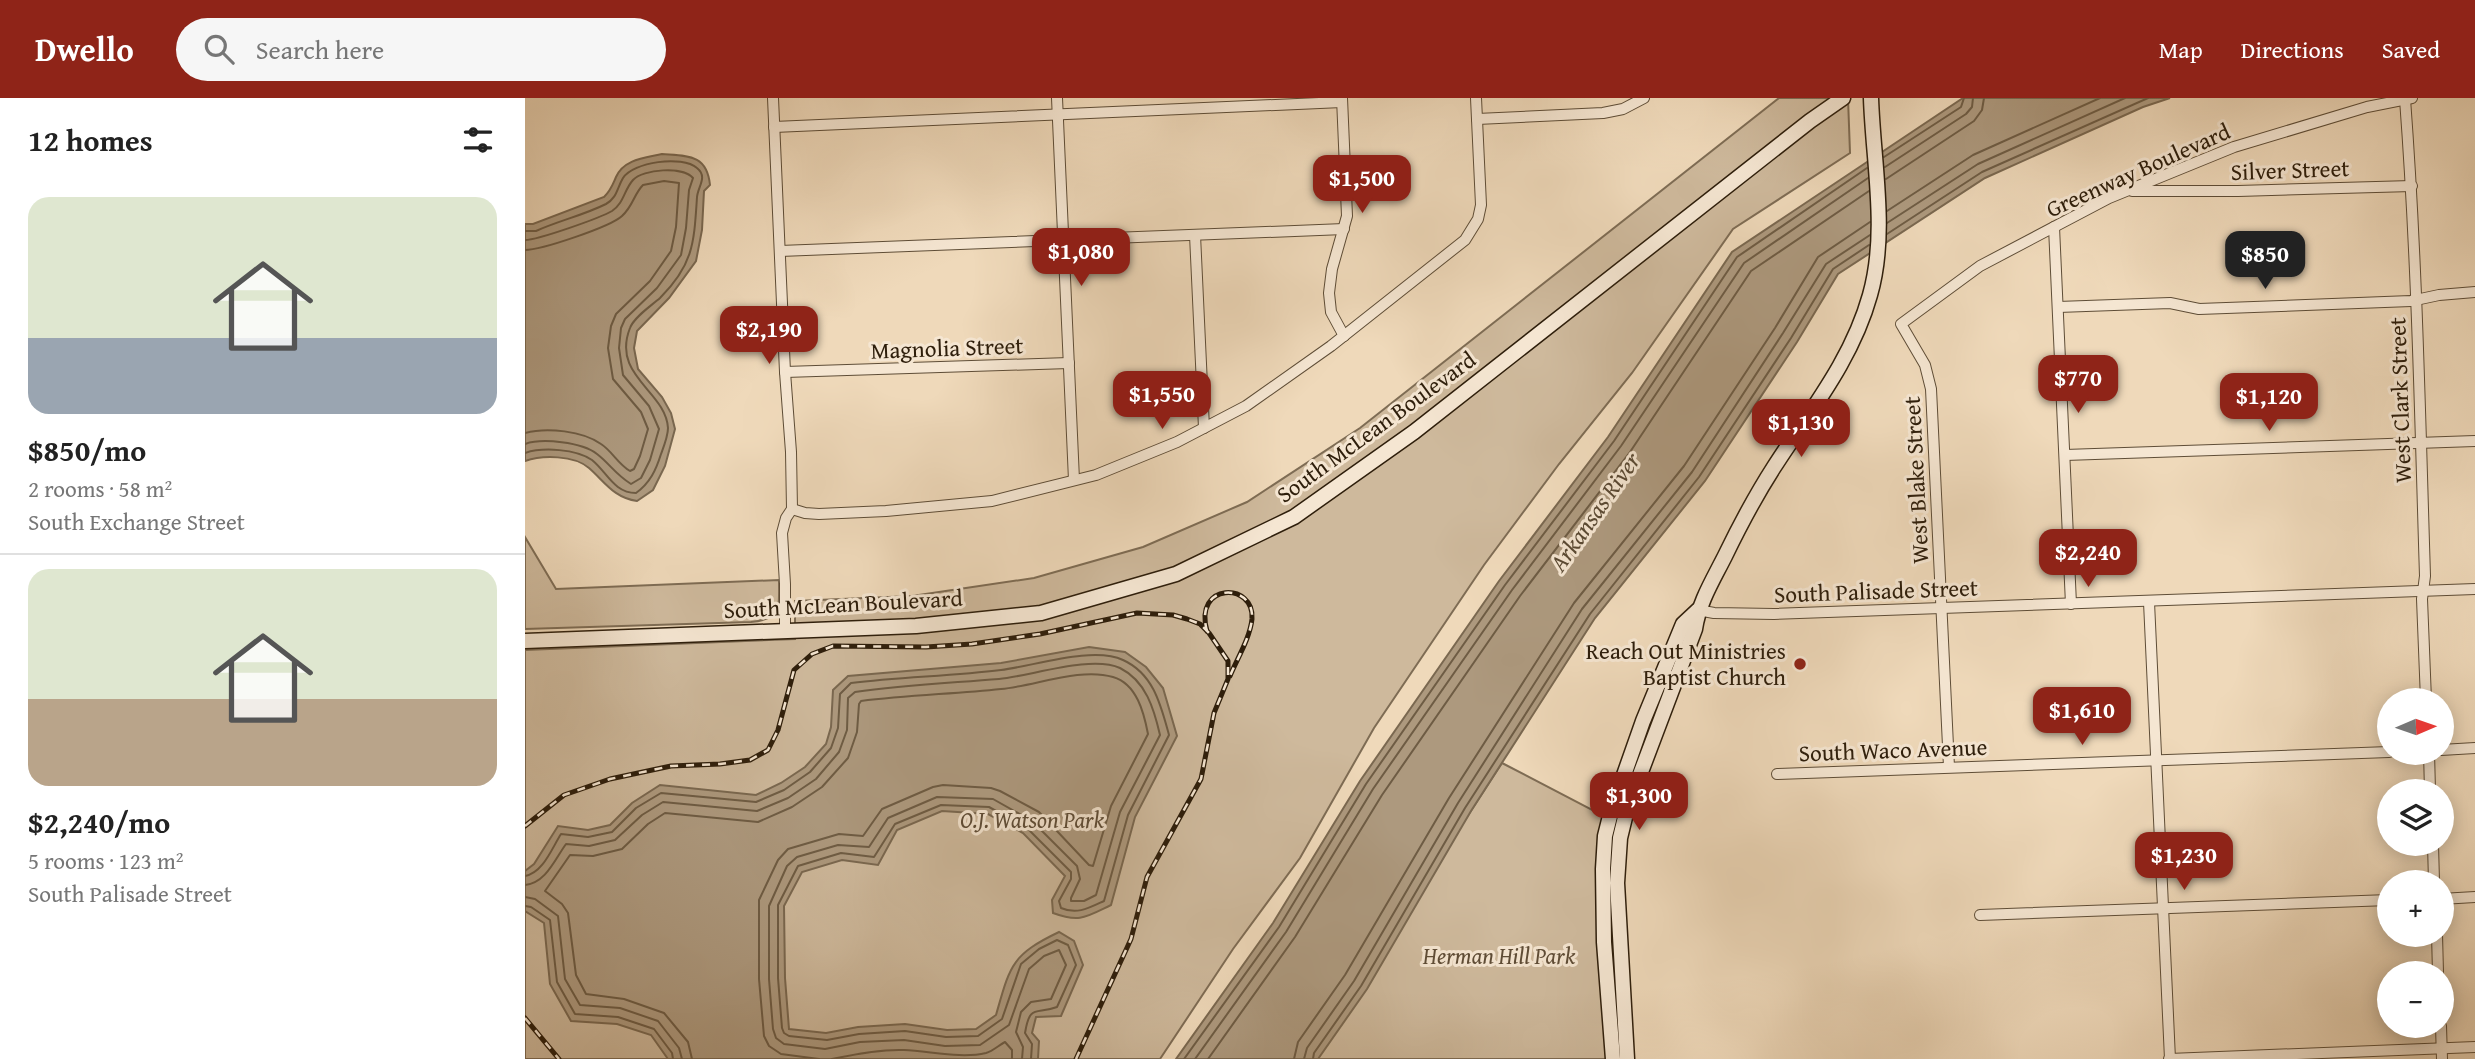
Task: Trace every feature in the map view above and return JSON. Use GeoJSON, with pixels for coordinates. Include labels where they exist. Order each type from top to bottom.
{"type":"FeatureCollection","features":[{"type":"Feature","properties":{"kind":"main road","name":"South McLean Boulevard"},"geometry":{"type":"LineString","coordinates":[[525,641],[916,626],[1041,613],[1176,574],[1294,517],[1414,432],[1798,130],[1843,98]]}},
{"type":"Feature","properties":{"kind":"main road"},"geometry":{"type":"LineString","coordinates":[[1627,1059],[1617,883],[1620,838],[1627,809],[1695,629],[1698,610],[1747,512],[1848,353],[1871,294],[1878,236],[1871,98]]}},
{"type":"Feature","properties":{"kind":"main road"},"geometry":{"type":"LineString","coordinates":[[1613,1059],[1604,942],[1605,836],[1643,721],[1683,624],[1698,610]]}},
{"type":"Feature","properties":{"kind":"street"},"geometry":{"type":"LineString","coordinates":[[773,98],[791,452],[792,509],[782,533],[785,631]]}},
{"type":"Feature","properties":{"kind":"street"},"geometry":{"type":"LineString","coordinates":[[1057,98],[1074,480]]}},
{"type":"Feature","properties":{"kind":"street"},"geometry":{"type":"LineString","coordinates":[[792,509],[819,514],[992,501],[1096,475],[1165,447],[1246,406],[1344,336],[1465,240],[1478,219],[1481,205],[1476,98]]}},
{"type":"Feature","properties":{"kind":"street"},"geometry":{"type":"LineString","coordinates":[[1477,120],[1603,113],[1623,109],[1644,98]]}},
{"type":"Feature","properties":{"kind":"street","name":"West Clark Street"},"geometry":{"type":"LineString","coordinates":[[2409,99],[2425,576],[2426,688]]}},
{"type":"Feature","properties":{"kind":"street","name":"Greenway Boulevard"},"geometry":{"type":"LineString","coordinates":[[1901,324],[1980,266],[2128,191],[2234,147],[2367,107],[2409,99]]}},
{"type":"Feature","properties":{"kind":"street"},"geometry":{"type":"LineString","coordinates":[[774,127],[1342,100],[1347,205],[1329,293],[1331,312],[1344,336]]}},
{"type":"Feature","properties":{"kind":"street","name":"Silver Street"},"geometry":{"type":"LineString","coordinates":[[2128,191],[2411,186]]}},
{"type":"Feature","properties":{"kind":"street"},"geometry":{"type":"LineString","coordinates":[[2054,227],[2071,604]]}},
{"type":"Feature","properties":{"kind":"street"},"geometry":{"type":"LineString","coordinates":[[780,251],[1344,229]]}},
{"type":"Feature","properties":{"kind":"street"},"geometry":{"type":"LineString","coordinates":[[1195,235],[1204,428]]}},
{"type":"Feature","properties":{"kind":"street"},"geometry":{"type":"LineString","coordinates":[[2058,307],[2170,303],[2199,309],[2416,300],[2475,292]]}},
{"type":"Feature","properties":{"kind":"street","name":"West Blake Street"},"geometry":{"type":"LineString","coordinates":[[1901,324],[1925,365],[1931,389],[1949,767]]}},
{"type":"Feature","properties":{"kind":"street","name":"Magnolia Street"},"geometry":{"type":"LineString","coordinates":[[785,372],[1069,363]]}},
{"type":"Feature","properties":{"kind":"street"},"geometry":{"type":"LineString","coordinates":[[2065,455],[2475,441]]}},
{"type":"Feature","properties":{"kind":"street","name":"South Palisade Street"},"geometry":{"type":"LineString","coordinates":[[1698,610],[1714,614],[1774,614],[2475,589]]}},
{"type":"Feature","properties":{"kind":"street"},"geometry":{"type":"LineString","coordinates":[[2150,602],[2169,1059],[2442,1054],[2475,1047]]}},
{"type":"Feature","properties":{"kind":"street"},"geometry":{"type":"LineString","coordinates":[[2454,749],[2475,748]]}},
{"type":"Feature","properties":{"kind":"street","name":"South Waco Avenue"},"geometry":{"type":"LineString","coordinates":[[1777,774],[2377,751]]}},
{"type":"Feature","properties":{"kind":"street"},"geometry":{"type":"LineString","coordinates":[[2454,898],[2475,897]]}},
{"type":"Feature","properties":{"kind":"street"},"geometry":{"type":"LineString","coordinates":[[1980,915],[2377,900]]}},
{"type":"Feature","properties":{"kind":"green space","name":"O.J. Watson Park"},"geometry":{"type":"Polygon","coordinates":[[[1779,98],[1848,98],[1850,153],[1733,229],[1632,373],[1559,464],[1484,565],[1374,728],[1300,858],[1233,949],[1160,1059],[525,1059],[525,650],[795,639],[795,601],[912,596],[1034,578],[1143,547],[1247,502],[1360,428],[1779,98]]]}},
{"type":"Feature","properties":{"kind":"green space"},"geometry":{"type":"Polygon","coordinates":[[[525,537],[556,589],[779,580],[777,610],[768,618],[751,622],[525,629],[525,537]]]}},
{"type":"Feature","properties":{"kind":"green space","name":"Herman Hill Park"},"geometry":{"type":"Polygon","coordinates":[[[1502,763],[1604,816],[1606,1059],[1310,1059],[1502,763]]]}},
{"type":"Feature","properties":{"kind":"water","name":"Arkansas River"},"geometry":{"type":"Polygon","coordinates":[[[1963,98],[2170,98],[2143,107],[1985,178],[1838,274],[1797,342],[1705,481],[1595,618],[1471,811],[1367,989],[1318,1059],[1176,1059],[1273,923],[1360,781],[1499,581],[1608,437],[1732,252],[1963,98]]]}},
{"type":"Feature","properties":{"kind":"water"},"geometry":{"type":"Polygon","coordinates":[[[662,154],[688,157],[700,162],[705,167],[710,185],[704,191],[702,230],[696,261],[669,298],[637,331],[634,348],[638,369],[662,397],[671,413],[675,429],[665,466],[653,490],[637,501],[622,497],[589,468],[567,458],[549,457],[525,461],[525,224],[533,224],[604,197],[624,166],[636,160],[662,154]]]}},
{"type":"Feature","properties":{"kind":"water"},"geometry":{"type":"Polygon","coordinates":[[[1089,647],[1125,652],[1146,667],[1163,688],[1177,736],[1135,817],[1111,905],[1077,918],[1053,913],[1052,900],[1065,876],[1023,833],[988,814],[942,811],[897,830],[878,865],[842,860],[802,872],[784,906],[789,1029],[826,1033],[858,1027],[905,1024],[947,1030],[976,1029],[996,1015],[1009,973],[1022,955],[1059,932],[1074,941],[1083,965],[1061,1016],[1036,1017],[1032,1033],[1039,1041],[1038,1059],[668,1059],[651,1035],[617,1024],[571,1021],[550,984],[544,923],[525,911],[525,871],[534,864],[558,826],[588,830],[610,825],[632,803],[660,785],[756,795],[781,783],[805,767],[826,744],[831,727],[833,690],[848,676],[1001,663],[1089,647]]]}},
{"type":"Feature","properties":{"kind":"railway"},"geometry":{"type":"LineString","coordinates":[[1207,631],[1205,615],[1209,603],[1216,596],[1225,593],[1244,598],[1250,607],[1252,619],[1249,634],[1230,676]]}},
{"type":"Feature","properties":{"kind":"railway"},"geometry":{"type":"LineString","coordinates":[[525,826],[564,795],[610,779],[671,766],[750,760],[768,750],[778,730],[794,670],[812,654],[833,646],[926,647],[972,644],[1040,634],[1137,613],[1173,615],[1200,624],[1228,661],[1228,679],[1214,713],[1201,779],[1147,877],[1131,939],[1076,1059]]}},
{"type":"Feature","properties":{"kind":"railway"},"geometry":{"type":"LineString","coordinates":[[525,1018],[559,1059]]}},
{"type":"Feature","properties":{"kind":"place","name":"Reach Out Ministries Baptist Church"},"geometry":{"type":"Point","coordinates":[1800,664]}}]}
